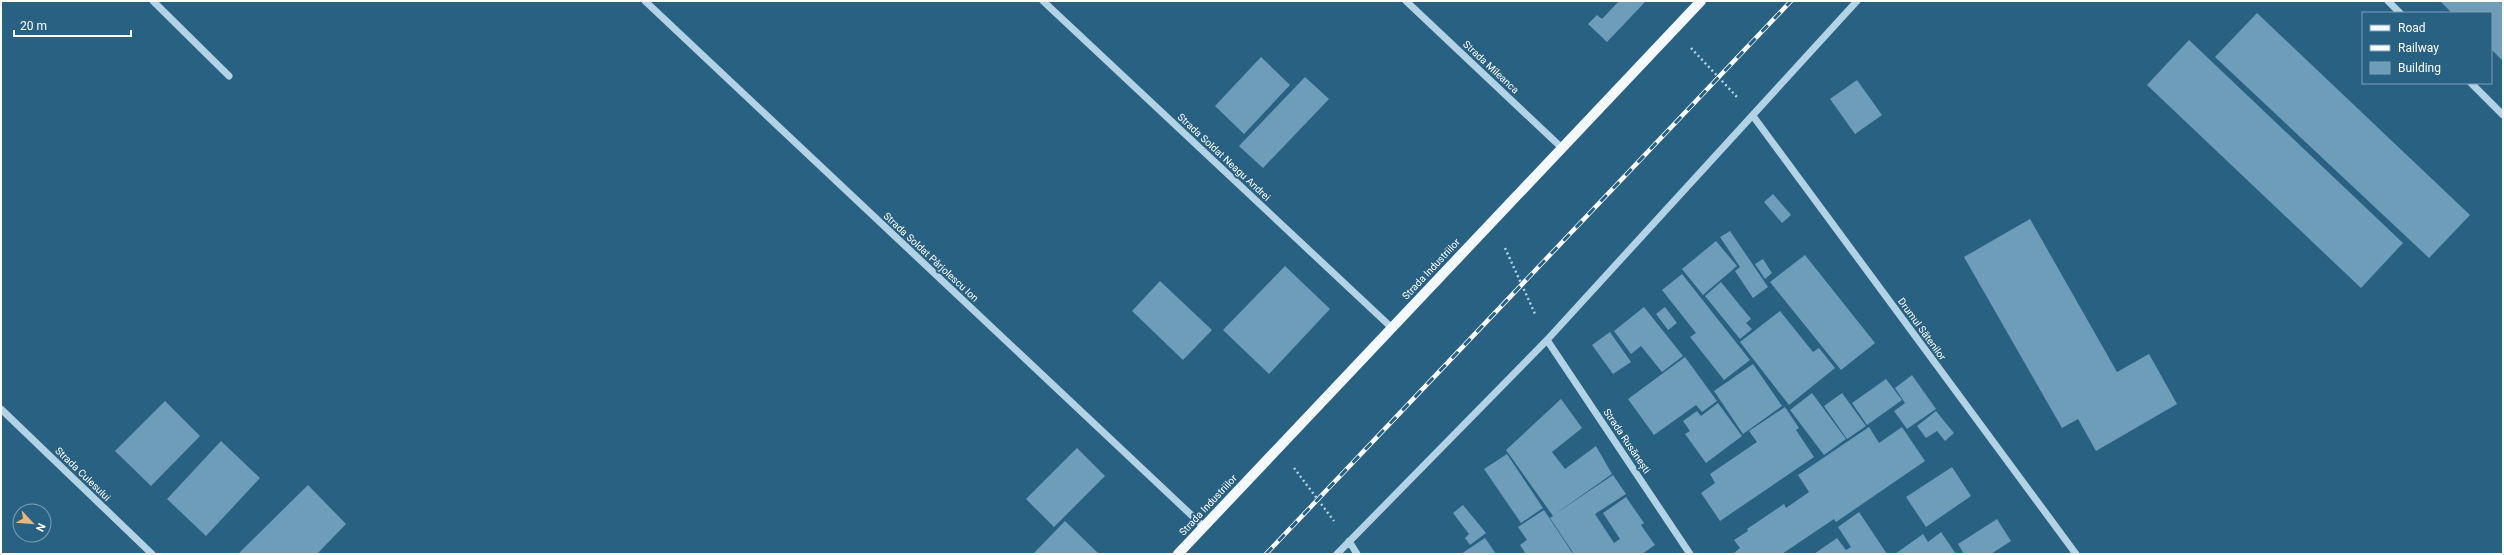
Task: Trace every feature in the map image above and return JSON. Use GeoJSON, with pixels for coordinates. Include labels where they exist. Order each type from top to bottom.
{"type":"FeatureCollection","features":[{"type":"Feature","properties":{"kind":"main road","name":"Strada Industriilor"},"geometry":{"type":"LineString","coordinates":[[1178,554],[1701,1]]}},
{"type":"Feature","properties":{"kind":"street"},"geometry":{"type":"LineString","coordinates":[[153,1],[229,76]]}},
{"type":"Feature","properties":{"kind":"street","name":"Strada Soldat Pârjolescu Ion"},"geometry":{"type":"LineString","coordinates":[[645,1],[1204,527]]}},
{"type":"Feature","properties":{"kind":"street","name":"Strada Soldat Neagu Andrei"},"geometry":{"type":"LineString","coordinates":[[1042,1],[1392,328]]}},
{"type":"Feature","properties":{"kind":"street","name":"Strada Mileanca"},"geometry":{"type":"LineString","coordinates":[[1406,1],[1562,148]]}},
{"type":"Feature","properties":{"kind":"street"},"geometry":{"type":"LineString","coordinates":[[1336,554],[1547,340],[1753,116],[1779,84],[1857,1]]}},
{"type":"Feature","properties":{"kind":"street"},"geometry":{"type":"LineString","coordinates":[[2388,1],[2399,12]]}},
{"type":"Feature","properties":{"kind":"street"},"geometry":{"type":"LineString","coordinates":[[2472,84],[2503,115]]}},
{"type":"Feature","properties":{"kind":"street","name":"Drumul Sătenilor"},"geometry":{"type":"LineString","coordinates":[[1753,116],[2076,554]]}},
{"type":"Feature","properties":{"kind":"street","name":"Strada Rusănești"},"geometry":{"type":"LineString","coordinates":[[1547,340],[1690,554]]}},
{"type":"Feature","properties":{"kind":"street","name":"Strada Culesului"},"geometry":{"type":"LineString","coordinates":[[1,409],[152,554]]}},
{"type":"Feature","properties":{"kind":"street"},"geometry":{"type":"LineString","coordinates":[[1349,541],[1357,554]]}},
{"type":"Feature","properties":{"kind":"path"},"geometry":{"type":"LineString","coordinates":[[1673,31],[1720,77],[1753,116]]}},
{"type":"Feature","properties":{"kind":"path"},"geometry":{"type":"LineString","coordinates":[[1493,222],[1547,340]]}},
{"type":"Feature","properties":{"kind":"path"},"geometry":{"type":"LineString","coordinates":[[1279,448],[1349,541]]}},
{"type":"Feature","properties":{"kind":"building"},"geometry":{"type":"Polygon","coordinates":[[[1619,1],[1646,1],[1607,42],[1588,24],[1597,15],[1602,19],[1619,1]]]}},
{"type":"Feature","properties":{"kind":"building"},"geometry":{"type":"Polygon","coordinates":[[[2440,1],[2503,1],[2503,61],[2492,50],[2492,12],[2451,12],[2440,1]]]}},
{"type":"Feature","properties":{"kind":"building"},"geometry":{"type":"Polygon","coordinates":[[[2257,13],[2470,215],[2429,258],[2215,57],[2257,13]]]}},
{"type":"Feature","properties":{"kind":"building"},"geometry":{"type":"Polygon","coordinates":[[[2189,40],[2403,243],[2361,288],[2147,85],[2189,40]]]}},
{"type":"Feature","properties":{"kind":"building"},"geometry":{"type":"Polygon","coordinates":[[[1261,57],[1290,85],[1244,134],[1215,106],[1261,57]]]}},
{"type":"Feature","properties":{"kind":"building"},"geometry":{"type":"Polygon","coordinates":[[[1305,77],[1329,99],[1263,168],[1239,146],[1305,77]]]}},
{"type":"Feature","properties":{"kind":"building"},"geometry":{"type":"Polygon","coordinates":[[[1857,80],[1882,115],[1855,134],[1830,99],[1857,80]]]}},
{"type":"Feature","properties":{"kind":"building"},"geometry":{"type":"Polygon","coordinates":[[[1773,194],[1791,215],[1782,223],[1764,202],[1773,194]]]}},
{"type":"Feature","properties":{"kind":"building"},"geometry":{"type":"Polygon","coordinates":[[[2030,219],[2117,372],[2149,354],[2177,404],[2096,451],[2078,419],[2062,428],[1964,257],[2030,219]]]}},
{"type":"Feature","properties":{"kind":"building"},"geometry":{"type":"Polygon","coordinates":[[[1730,231],[1768,287],[1753,298],[1735,271],[1740,267],[1720,237],[1730,231]]]}},
{"type":"Feature","properties":{"kind":"building"},"geometry":{"type":"Polygon","coordinates":[[[1716,241],[1737,266],[1703,295],[1682,269],[1716,241]]]}},
{"type":"Feature","properties":{"kind":"building"},"geometry":{"type":"Polygon","coordinates":[[[1805,255],[1875,343],[1841,370],[1770,282],[1805,255]]]}},
{"type":"Feature","properties":{"kind":"building"},"geometry":{"type":"Polygon","coordinates":[[[1763,259],[1772,273],[1765,279],[1755,264],[1763,259]]]}},
{"type":"Feature","properties":{"kind":"building"},"geometry":{"type":"Polygon","coordinates":[[[1285,266],[1330,309],[1269,374],[1223,330],[1285,266]]]}},
{"type":"Feature","properties":{"kind":"building"},"geometry":{"type":"Polygon","coordinates":[[[1682,274],[1750,360],[1724,380],[1690,337],[1696,333],[1662,290],[1682,274]]]}},
{"type":"Feature","properties":{"kind":"building"},"geometry":{"type":"Polygon","coordinates":[[[1160,281],[1212,330],[1183,360],[1132,311],[1160,281]]]}},
{"type":"Feature","properties":{"kind":"building"},"geometry":{"type":"Polygon","coordinates":[[[1721,282],[1751,319],[1746,323],[1752,329],[1740,339],[1705,296],[1721,282]]]}},
{"type":"Feature","properties":{"kind":"building"},"geometry":{"type":"Polygon","coordinates":[[[1644,307],[1683,356],[1662,372],[1641,346],[1631,354],[1614,331],[1644,307]]]}},
{"type":"Feature","properties":{"kind":"building"},"geometry":{"type":"Polygon","coordinates":[[[1665,307],[1677,323],[1668,330],[1656,314],[1665,307]]]}},
{"type":"Feature","properties":{"kind":"building"},"geometry":{"type":"Polygon","coordinates":[[[1780,311],[1813,352],[1819,348],[1835,368],[1789,405],[1740,342],[1780,311]]]}},
{"type":"Feature","properties":{"kind":"building"},"geometry":{"type":"Polygon","coordinates":[[[1610,332],[1631,362],[1613,374],[1592,345],[1610,332]]]}},
{"type":"Feature","properties":{"kind":"building"},"geometry":{"type":"Polygon","coordinates":[[[1685,357],[1717,401],[1702,412],[1696,405],[1654,435],[1628,399],[1685,357]]]}},
{"type":"Feature","properties":{"kind":"building"},"geometry":{"type":"Polygon","coordinates":[[[1753,364],[1782,406],[1743,434],[1714,391],[1753,364]]]}},
{"type":"Feature","properties":{"kind":"building"},"geometry":{"type":"Polygon","coordinates":[[[1912,375],[1936,409],[1907,429],[1894,411],[1905,403],[1895,388],[1912,375]]]}},
{"type":"Feature","properties":{"kind":"building"},"geometry":{"type":"Polygon","coordinates":[[[1886,379],[1902,400],[1867,425],[1852,403],[1886,379]]]}},
{"type":"Feature","properties":{"kind":"building"},"geometry":{"type":"Polygon","coordinates":[[[1812,393],[1846,439],[1824,455],[1790,410],[1812,393]]]}},
{"type":"Feature","properties":{"kind":"building"},"geometry":{"type":"Polygon","coordinates":[[[1842,393],[1866,426],[1847,439],[1824,406],[1842,393]]]}},
{"type":"Feature","properties":{"kind":"building"},"geometry":{"type":"Polygon","coordinates":[[[1561,399],[1582,428],[1552,452],[1565,469],[1596,446],[1612,474],[1555,514],[1613,475],[1626,494],[1595,514],[1614,543],[1620,539],[1603,513],[1626,497],[1644,523],[1641,525],[1655,545],[1642,554],[1574,554],[1550,518],[1553,516],[1506,450],[1561,399]]]}},
{"type":"Feature","properties":{"kind":"building"},"geometry":{"type":"Polygon","coordinates":[[[165,401],[200,436],[151,486],[115,451],[165,401]]]}},
{"type":"Feature","properties":{"kind":"building"},"geometry":{"type":"Polygon","coordinates":[[[1718,403],[1742,436],[1706,463],[1685,434],[1690,431],[1683,421],[1697,411],[1701,416],[1718,403]]]}},
{"type":"Feature","properties":{"kind":"building"},"geometry":{"type":"Polygon","coordinates":[[[1785,407],[1799,428],[1796,430],[1814,457],[1720,521],[1701,493],[1715,483],[1710,474],[1757,442],[1749,431],[1785,407]]]}},
{"type":"Feature","properties":{"kind":"building"},"geometry":{"type":"Polygon","coordinates":[[[1936,411],[1954,433],[1945,441],[1937,431],[1926,438],[1917,426],[1936,411]]]}},
{"type":"Feature","properties":{"kind":"building"},"geometry":{"type":"Polygon","coordinates":[[[1869,427],[1879,443],[1902,427],[1925,461],[1836,522],[1834,519],[1782,554],[1733,554],[1740,548],[1734,540],[1748,531],[1747,529],[1784,504],[1786,508],[1809,492],[1798,475],[1869,427]]]}},
{"type":"Feature","properties":{"kind":"building"},"geometry":{"type":"Polygon","coordinates":[[[221,441],[260,478],[206,536],[167,499],[221,441]]]}},
{"type":"Feature","properties":{"kind":"building"},"geometry":{"type":"Polygon","coordinates":[[[1077,448],[1105,476],[1054,527],[1026,499],[1077,448]]]}},
{"type":"Feature","properties":{"kind":"building"},"geometry":{"type":"Polygon","coordinates":[[[1507,454],[1543,508],[1521,523],[1484,469],[1507,454]]]}},
{"type":"Feature","properties":{"kind":"building"},"geometry":{"type":"Polygon","coordinates":[[[1952,467],[1971,496],[1926,527],[1906,497],[1952,467]]]}},
{"type":"Feature","properties":{"kind":"building"},"geometry":{"type":"Polygon","coordinates":[[[308,485],[346,524],[317,554],[238,554],[308,485]]]}},
{"type":"Feature","properties":{"kind":"building"},"geometry":{"type":"Polygon","coordinates":[[[1463,505],[1486,533],[1470,545],[1465,538],[1469,534],[1453,513],[1463,505]]]}},
{"type":"Feature","properties":{"kind":"building"},"geometry":{"type":"Polygon","coordinates":[[[1544,510],[1573,554],[1526,554],[1520,545],[1527,540],[1518,527],[1544,510]]]}},
{"type":"Feature","properties":{"kind":"building"},"geometry":{"type":"Polygon","coordinates":[[[1859,512],[1887,554],[1814,554],[1837,538],[1846,550],[1851,547],[1838,527],[1859,512]]]}},
{"type":"Feature","properties":{"kind":"building"},"geometry":{"type":"Polygon","coordinates":[[[1997,519],[2011,541],[1991,554],[1964,554],[1958,544],[1997,519]]]}},
{"type":"Feature","properties":{"kind":"building"},"geometry":{"type":"Polygon","coordinates":[[[1065,521],[1099,554],[1033,554],[1065,521]]]}},
{"type":"Feature","properties":{"kind":"building"},"geometry":{"type":"Polygon","coordinates":[[[1941,532],[1956,554],[1895,554],[1923,534],[1928,542],[1941,532]]]}},
{"type":"Feature","properties":{"kind":"building"},"geometry":{"type":"Polygon","coordinates":[[[1485,538],[1496,554],[1461,554],[1485,538]]]}},
{"type":"Feature","properties":{"kind":"railway"},"geometry":{"type":"LineString","coordinates":[[1266,554],[1791,1]]}}]}
